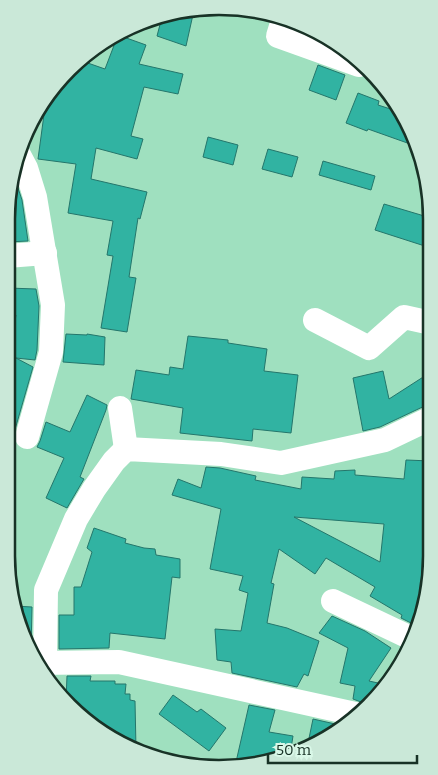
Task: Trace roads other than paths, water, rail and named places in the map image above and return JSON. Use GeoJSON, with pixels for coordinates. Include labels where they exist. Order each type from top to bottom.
{"type":"FeatureCollection","features":[{"type":"Feature","properties":{"kind":"street"},"geometry":{"type":"LineString","coordinates":[[281,25],[278,36],[330,48]]}},
{"type":"Feature","properties":{"kind":"street"},"geometry":{"type":"LineString","coordinates":[[23,162],[35,197],[53,305],[51,352],[27,437]]}},
{"type":"Feature","properties":{"kind":"street"},"geometry":{"type":"LineString","coordinates":[[15,255],[45,253]]}},
{"type":"Feature","properties":{"kind":"street"},"geometry":{"type":"LineString","coordinates":[[315,320],[369,348],[404,317],[423,321]]}},
{"type":"Feature","properties":{"kind":"street"},"geometry":{"type":"LineString","coordinates":[[120,408],[126,449]]}},
{"type":"Feature","properties":{"kind":"street"},"geometry":{"type":"LineString","coordinates":[[41,657],[46,590],[76,519],[114,461],[126,449],[222,454],[281,463],[385,440],[423,422]]}},
{"type":"Feature","properties":{"kind":"street"},"geometry":{"type":"LineString","coordinates":[[333,600],[406,636]]}},
{"type":"Feature","properties":{"kind":"street"},"geometry":{"type":"LineString","coordinates":[[45,662],[119,662],[349,713]]}}]}
